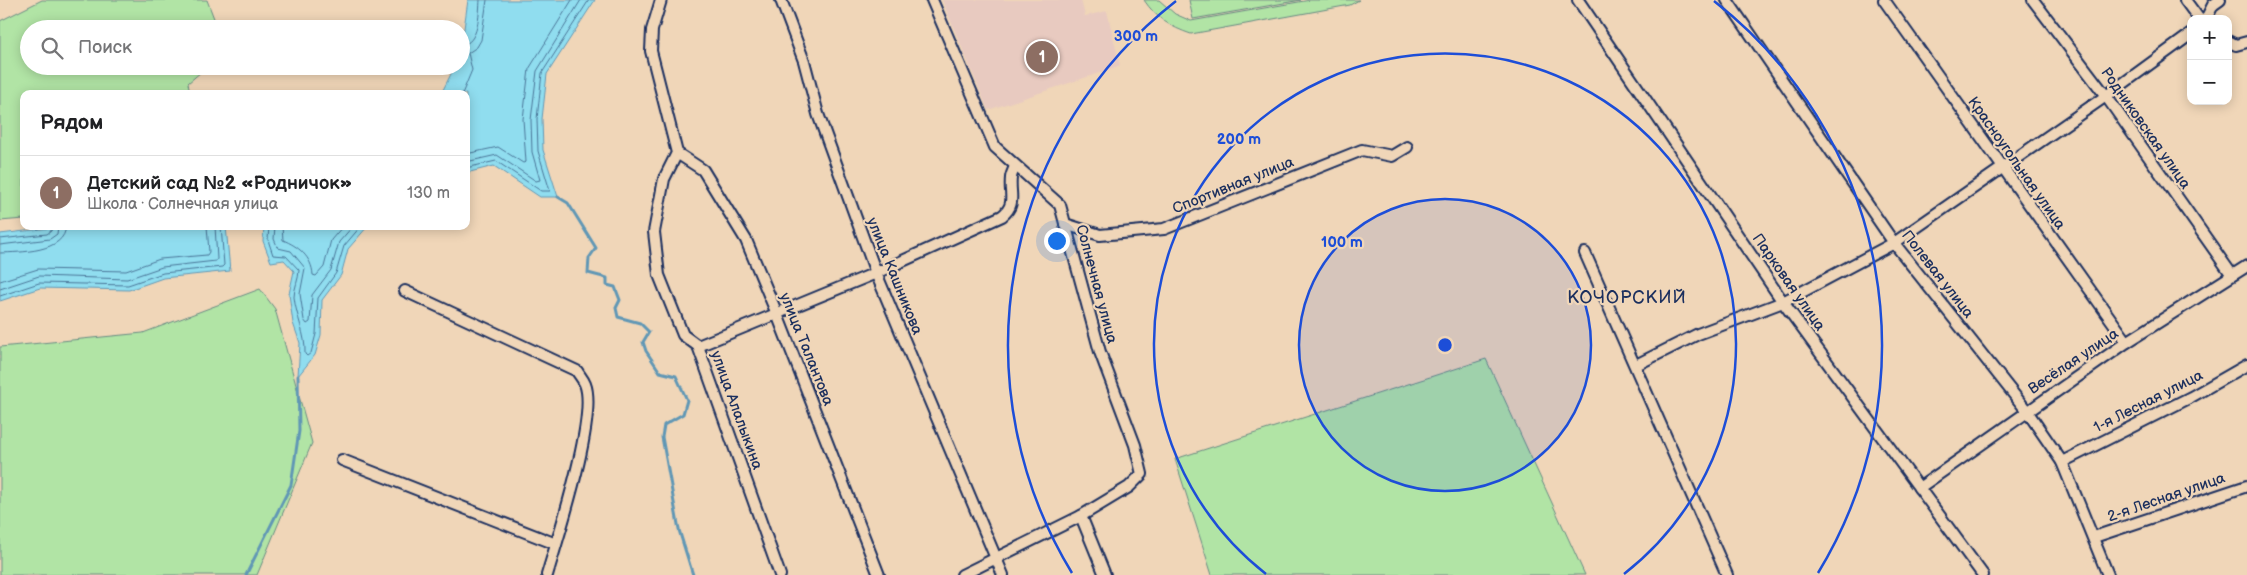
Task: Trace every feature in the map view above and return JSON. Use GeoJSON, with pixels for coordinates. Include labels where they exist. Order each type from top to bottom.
{"type":"FeatureCollection","features":[{"type":"Feature","properties":{"kind":"street"},"geometry":{"type":"LineString","coordinates":[[661,0],[652,30],[651,51],[676,153]]}},
{"type":"Feature","properties":{"kind":"street","name":"улица Кашникова"},"geometry":{"type":"LineString","coordinates":[[781,0],[804,60],[818,114],[876,273],[1003,575]]}},
{"type":"Feature","properties":{"kind":"street","name":"Солнечная улица"},"geometry":{"type":"LineString","coordinates":[[932,0],[995,147],[1060,205],[1100,352],[1135,445],[1142,474],[1128,487],[1081,516]]}},
{"type":"Feature","properties":{"kind":"street","name":"Парковая улица"},"geometry":{"type":"LineString","coordinates":[[1578,0],[1783,302],[1982,575]]}},
{"type":"Feature","properties":{"kind":"street","name":"Полевая улица"},"geometry":{"type":"LineString","coordinates":[[1727,0],[1894,243],[2027,411],[2062,462],[2108,575]]}},
{"type":"Feature","properties":{"kind":"street","name":"Красноугольная улица"},"geometry":{"type":"LineString","coordinates":[[1884,0],[2127,342]]}},
{"type":"Feature","properties":{"kind":"street","name":"Родниковская улица"},"geometry":{"type":"LineString","coordinates":[[2033,0],[2106,96],[2232,275]]}},
{"type":"Feature","properties":{"kind":"street"},"geometry":{"type":"LineString","coordinates":[[2185,0],[2196,15]]}},
{"type":"Feature","properties":{"kind":"street"},"geometry":{"type":"LineString","coordinates":[[2208,15],[2213,5],[2220,0]]}},
{"type":"Feature","properties":{"kind":"street"},"geometry":{"type":"LineString","coordinates":[[1636,365],[1698,334],[1783,302],[1894,243],[2106,96],[2187,37]]}},
{"type":"Feature","properties":{"kind":"street"},"geometry":{"type":"LineString","coordinates":[[2232,43],[2236,45],[2247,42]]}},
{"type":"Feature","properties":{"kind":"street","name":"Спортивная улица"},"geometry":{"type":"LineString","coordinates":[[1066,224],[1100,235],[1164,229],[1362,150],[1392,156],[1407,147]]}},
{"type":"Feature","properties":{"kind":"street","name":"улица Талантова"},"geometry":{"type":"LineString","coordinates":[[676,153],[703,170],[746,240],[778,314],[879,575]]}},
{"type":"Feature","properties":{"kind":"street","name":"улица Алалыкина"},"geometry":{"type":"LineString","coordinates":[[676,153],[664,179],[654,232],[659,275],[683,335],[698,346],[780,575]]}},
{"type":"Feature","properties":{"kind":"street"},"geometry":{"type":"LineString","coordinates":[[698,346],[876,273],[1002,216],[1009,211],[1013,194],[1010,178],[1015,166]]}},
{"type":"Feature","properties":{"kind":"street"},"geometry":{"type":"LineString","coordinates":[[1585,253],[1727,575]]}},
{"type":"Feature","properties":{"kind":"street","name":"Весёлая улица"},"geometry":{"type":"LineString","coordinates":[[1919,488],[2127,342],[2247,266]]}},
{"type":"Feature","properties":{"kind":"street"},"geometry":{"type":"LineString","coordinates":[[405,290],[577,371],[586,384],[588,405],[586,434],[547,575]]}},
{"type":"Feature","properties":{"kind":"street","name":"1-я Лесная улица"},"geometry":{"type":"LineString","coordinates":[[2062,462],[2191,397],[2247,365]]}},
{"type":"Feature","properties":{"kind":"street"},"geometry":{"type":"LineString","coordinates":[[342,460],[556,544]]}},
{"type":"Feature","properties":{"kind":"street","name":"2-я Лесная улица"},"geometry":{"type":"LineString","coordinates":[[2094,537],[2247,486]]}},
{"type":"Feature","properties":{"kind":"street"},"geometry":{"type":"LineString","coordinates":[[962,575],[1081,516],[1105,575]]}},
{"type":"Feature","properties":{"kind":"shaded area"},"geometry":{"type":"Polygon","coordinates":[[[942,0],[1081,0],[1085,16],[1107,11],[1120,66],[988,110],[942,0]]]}},
{"type":"Feature","properties":{"kind":"green space"},"geometry":{"type":"Polygon","coordinates":[[[42,0],[207,0],[215,20],[20,20],[20,75],[197,75],[188,83],[189,90],[20,90],[20,219],[0,221],[0,21],[42,0]]]}},
{"type":"Feature","properties":{"kind":"green space"},"geometry":{"type":"Polygon","coordinates":[[[1144,0],[1159,0],[1175,14],[1191,21],[1310,0],[1359,0],[1350,5],[1191,34],[1164,21],[1153,12],[1144,0]]]}},
{"type":"Feature","properties":{"kind":"green space"},"geometry":{"type":"Polygon","coordinates":[[[1189,0],[1301,0],[1193,19],[1189,0]]]}},
{"type":"Feature","properties":{"kind":"green space"},"geometry":{"type":"Polygon","coordinates":[[[260,289],[275,309],[312,443],[257,575],[0,575],[0,347],[143,333],[260,289]]]}},
{"type":"Feature","properties":{"kind":"green space"},"geometry":{"type":"Polygon","coordinates":[[[1486,359],[1585,575],[1212,575],[1175,459],[1486,359]]]}},
{"type":"Feature","properties":{"kind":"water"},"geometry":{"type":"Polygon","coordinates":[[[468,0],[595,0],[547,74],[542,119],[543,150],[558,197],[540,197],[494,166],[470,172],[470,90],[443,90],[450,75],[470,75],[470,20],[465,20],[468,0]]]}},
{"type":"Feature","properties":{"kind":"water"},"geometry":{"type":"Polygon","coordinates":[[[34,230],[226,230],[230,271],[163,278],[129,290],[40,288],[0,301],[0,234],[34,230]]]}},
{"type":"Feature","properties":{"kind":"water"},"geometry":{"type":"Polygon","coordinates":[[[264,230],[365,230],[348,249],[341,275],[322,300],[321,335],[315,355],[298,376],[300,343],[293,323],[289,294],[294,271],[284,260],[271,262],[263,241],[264,230]]]}},
{"type":"Feature","properties":{"kind":"waterway"},"geometry":{"type":"LineString","coordinates":[[558,197],[568,203],[596,248],[589,258],[588,273],[607,278],[607,285],[615,287],[620,300],[616,308],[618,317],[640,323],[649,332],[643,342],[646,351],[660,372],[676,376],[687,400],[683,414],[664,425],[662,437],[679,530],[693,575]]}},
{"type":"Feature","properties":{"kind":"waterway"},"geometry":{"type":"LineString","coordinates":[[246,575],[291,485],[299,431],[298,376]]}},
{"type":"Feature","properties":{"kind":"place","name":"Детский сад №2 «Родничок»"},"geometry":{"type":"Point","coordinates":[1042,57]}},
{"type":"Feature","properties":{"kind":"district","name":"КОЧОРСКИЙ"},"geometry":{"type":"Point","coordinates":[1627,297]}}]}
